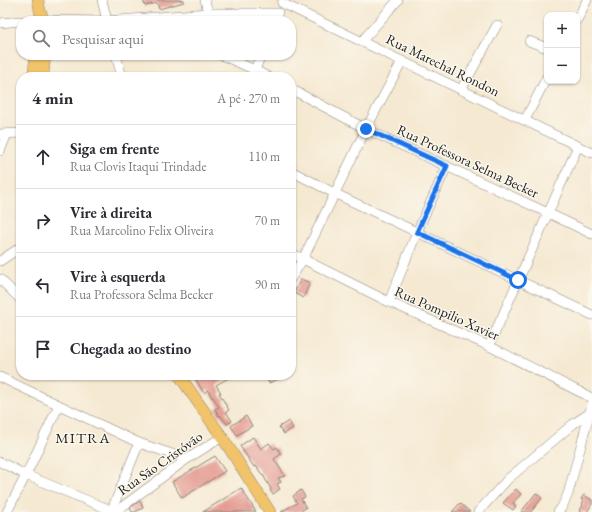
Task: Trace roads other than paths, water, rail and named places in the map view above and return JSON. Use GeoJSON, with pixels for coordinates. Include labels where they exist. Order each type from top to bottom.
{"type":"FeatureCollection","features":[{"type":"Feature","properties":{"kind":"main road"},"geometry":{"type":"LineString","coordinates":[[38,0],[39,16]]}},
{"type":"Feature","properties":{"kind":"main road"},"geometry":{"type":"LineString","coordinates":[[34,72],[35,60]]}},
{"type":"Feature","properties":{"kind":"main road"},"geometry":{"type":"LineString","coordinates":[[43,72],[45,60]]}},
{"type":"Feature","properties":{"kind":"main road"},"geometry":{"type":"LineString","coordinates":[[182,380],[222,437],[270,512]]}},
{"type":"Feature","properties":{"kind":"street"},"geometry":{"type":"LineString","coordinates":[[102,0],[105,16]]}},
{"type":"Feature","properties":{"kind":"street"},"geometry":{"type":"LineString","coordinates":[[205,0],[208,16]]}},
{"type":"Feature","properties":{"kind":"street"},"geometry":{"type":"LineString","coordinates":[[362,41],[398,0]]}},
{"type":"Feature","properties":{"kind":"street"},"geometry":{"type":"LineString","coordinates":[[580,14],[587,0]]}},
{"type":"Feature","properties":{"kind":"street"},"geometry":{"type":"LineString","coordinates":[[277,16],[281,1]]}},
{"type":"Feature","properties":{"kind":"street","name":"Rua Marechal Rondon"},"geometry":{"type":"LineString","coordinates":[[281,1],[592,153]]}},
{"type":"Feature","properties":{"kind":"street"},"geometry":{"type":"LineString","coordinates":[[0,23],[16,21]]}},
{"type":"Feature","properties":{"kind":"street"},"geometry":{"type":"LineString","coordinates":[[461,90],[498,25]]}},
{"type":"Feature","properties":{"kind":"street"},"geometry":{"type":"LineString","coordinates":[[529,41],[544,47]]}},
{"type":"Feature","properties":{"kind":"street"},"geometry":{"type":"LineString","coordinates":[[117,60],[121,72]]}},
{"type":"Feature","properties":{"kind":"street"},"geometry":{"type":"LineString","coordinates":[[230,60],[251,72]]}},
{"type":"Feature","properties":{"kind":"street"},"geometry":{"type":"LineString","coordinates":[[253,72],[259,60]]}},
{"type":"Feature","properties":{"kind":"street"},"geometry":{"type":"LineString","coordinates":[[296,270],[303,259],[366,129],[402,61]]}},
{"type":"Feature","properties":{"kind":"street"},"geometry":{"type":"LineString","coordinates":[[525,120],[544,84]]}},
{"type":"Feature","properties":{"kind":"street","name":"Rua Professora Selma Becker"},"geometry":{"type":"LineString","coordinates":[[296,92],[366,129],[592,234]]}},
{"type":"Feature","properties":{"kind":"street"},"geometry":{"type":"LineString","coordinates":[[0,151],[3,134],[16,133]]}},
{"type":"Feature","properties":{"kind":"street"},"geometry":{"type":"LineString","coordinates":[[488,346],[578,146]]}},
{"type":"Feature","properties":{"kind":"street"},"geometry":{"type":"LineString","coordinates":[[389,302],[417,232],[447,166]]}},
{"type":"Feature","properties":{"kind":"street"},"geometry":{"type":"LineString","coordinates":[[296,174],[592,315]]}},
{"type":"Feature","properties":{"kind":"street"},"geometry":{"type":"LineString","coordinates":[[0,261],[16,250]]}},
{"type":"Feature","properties":{"kind":"street","name":"Rua Pompilio Xavier"},"geometry":{"type":"LineString","coordinates":[[296,256],[389,302],[488,346],[592,398]]}},
{"type":"Feature","properties":{"kind":"street"},"geometry":{"type":"LineString","coordinates":[[0,279],[16,295]]}},
{"type":"Feature","properties":{"kind":"street"},"geometry":{"type":"LineString","coordinates":[[0,377],[139,443],[187,459]]}},
{"type":"Feature","properties":{"kind":"street"},"geometry":{"type":"LineString","coordinates":[[7,512],[59,405]]}},
{"type":"Feature","properties":{"kind":"street"},"geometry":{"type":"LineString","coordinates":[[478,512],[508,479],[591,408]]}},
{"type":"Feature","properties":{"kind":"street"},"geometry":{"type":"LineString","coordinates":[[558,512],[568,494],[591,408]]}},
{"type":"Feature","properties":{"kind":"street","name":"Rua São Cristóvão"},"geometry":{"type":"LineString","coordinates":[[113,512],[187,459],[222,437]]}},
{"type":"Feature","properties":{"kind":"street","name":"Rua São Cristóvão"},"geometry":{"type":"LineString","coordinates":[[113,512],[139,443]]}},
{"type":"Feature","properties":{"kind":"street"},"geometry":{"type":"LineString","coordinates":[[0,462],[26,475],[113,512]]}},
{"type":"Feature","properties":{"kind":"district","name":"MITRA"},"geometry":{"type":"Point","coordinates":[83,437]}}]}
